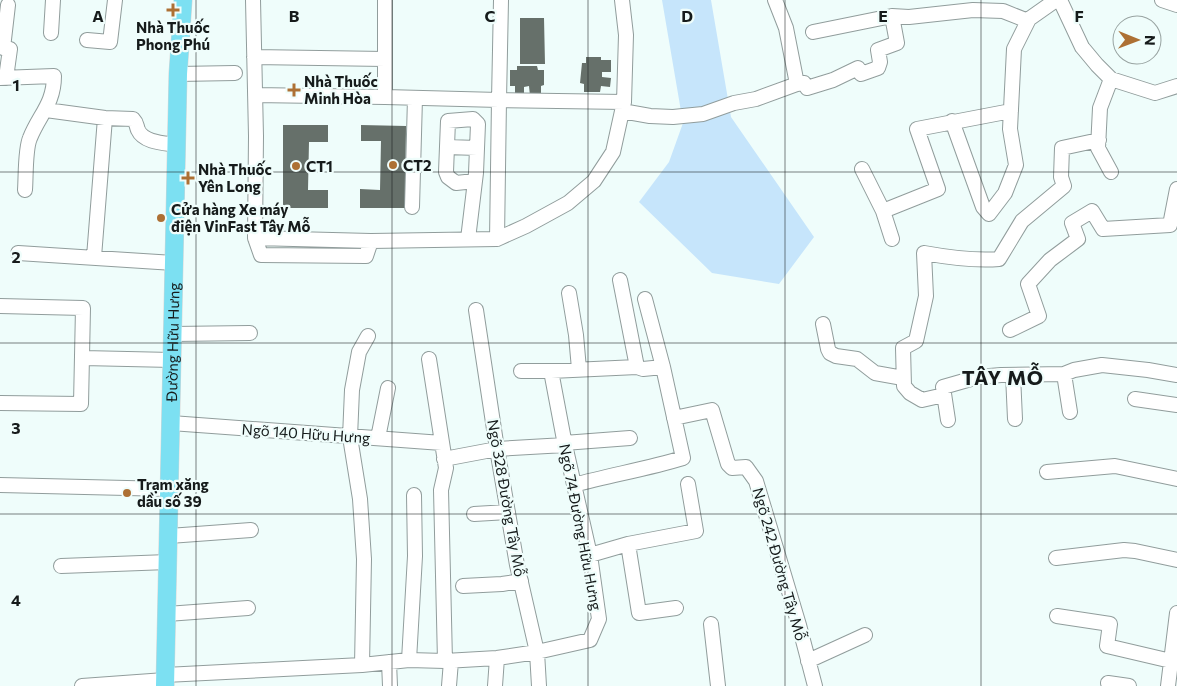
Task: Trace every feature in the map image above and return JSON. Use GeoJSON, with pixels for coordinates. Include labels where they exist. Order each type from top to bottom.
{"type":"FeatureCollection","features":[{"type":"Feature","properties":{"kind":"main road","name":"Đường Hữu Hưng"},"geometry":{"type":"LineString","coordinates":[[165,681],[178,74],[183,0]]}},
{"type":"Feature","properties":{"kind":"street"},"geometry":{"type":"LineString","coordinates":[[51,33],[53,0]]}},
{"type":"Feature","properties":{"kind":"street"},"geometry":{"type":"LineString","coordinates":[[87,40],[110,42],[115,0]]}},
{"type":"Feature","properties":{"kind":"street"},"geometry":{"type":"LineString","coordinates":[[253,0],[255,238],[261,255],[366,256],[371,241]]}},
{"type":"Feature","properties":{"kind":"street"},"geometry":{"type":"LineString","coordinates":[[385,0],[385,97]]}},
{"type":"Feature","properties":{"kind":"street"},"geometry":{"type":"LineString","coordinates":[[497,239],[501,0]]}},
{"type":"Feature","properties":{"kind":"street"},"geometry":{"type":"LineString","coordinates":[[255,238],[371,241],[497,239],[526,226],[568,203],[594,181],[613,152],[623,107],[626,35],[622,0]]}},
{"type":"Feature","properties":{"kind":"street"},"geometry":{"type":"LineString","coordinates":[[775,0],[786,28],[797,84]]}},
{"type":"Feature","properties":{"kind":"street"},"geometry":{"type":"LineString","coordinates":[[952,122],[983,207],[989,214],[1005,192],[1016,165],[1010,129],[1014,49],[1028,21],[1056,0]]}},
{"type":"Feature","properties":{"kind":"street"},"geometry":{"type":"LineString","coordinates":[[1060,0],[1082,47],[1111,79],[1155,93],[1177,86]]}},
{"type":"Feature","properties":{"kind":"street"},"geometry":{"type":"LineString","coordinates":[[1162,0],[1177,5]]}},
{"type":"Feature","properties":{"kind":"street"},"geometry":{"type":"LineString","coordinates":[[8,5],[3,48],[10,50],[3,78],[54,76],[54,87],[46,110],[29,140],[25,190]]}},
{"type":"Feature","properties":{"kind":"street"},"geometry":{"type":"LineString","coordinates":[[813,32],[892,16],[973,10],[1003,11],[1028,21]]}},
{"type":"Feature","properties":{"kind":"street"},"geometry":{"type":"LineString","coordinates":[[255,95],[499,100],[623,107],[650,116],[673,117],[703,114],[734,103],[756,99],[797,84],[804,83],[807,88],[833,80],[858,68],[861,74],[878,68],[880,62],[878,50],[897,43],[892,16]]}},
{"type":"Feature","properties":{"kind":"street"},"geometry":{"type":"LineString","coordinates":[[254,57],[385,59]]}},
{"type":"Feature","properties":{"kind":"street"},"geometry":{"type":"LineString","coordinates":[[178,74],[235,73]]}},
{"type":"Feature","properties":{"kind":"street"},"geometry":{"type":"LineString","coordinates":[[1111,79],[1100,108],[1098,148],[1111,172]]}},
{"type":"Feature","properties":{"kind":"street"},"geometry":{"type":"LineString","coordinates":[[412,207],[415,98]]}},
{"type":"Feature","properties":{"kind":"street"},"geometry":{"type":"LineString","coordinates":[[46,110],[105,118],[133,119],[136,122],[138,132],[148,140],[177,145]]}},
{"type":"Feature","properties":{"kind":"street"},"geometry":{"type":"LineString","coordinates":[[883,210],[938,189],[917,129],[1011,111]]}},
{"type":"Feature","properties":{"kind":"street"},"geometry":{"type":"LineString","coordinates":[[94,257],[105,118]]}},
{"type":"Feature","properties":{"kind":"street"},"geometry":{"type":"LineString","coordinates":[[468,239],[475,181],[478,124],[472,119],[448,121],[446,172],[448,177],[456,183],[475,181]]}},
{"type":"Feature","properties":{"kind":"street"},"geometry":{"type":"LineString","coordinates":[[944,395],[922,400],[910,393],[904,386],[902,348],[916,341],[926,296],[924,253],[988,260],[999,258],[1022,221],[1064,186],[1061,177],[1062,148],[1099,140]]}},
{"type":"Feature","properties":{"kind":"street"},"geometry":{"type":"LineString","coordinates":[[447,146],[477,148]]}},
{"type":"Feature","properties":{"kind":"street"},"geometry":{"type":"LineString","coordinates":[[862,169],[883,210],[892,239]]}},
{"type":"Feature","properties":{"kind":"street"},"geometry":{"type":"LineString","coordinates":[[1010,330],[1039,316],[1028,284],[1050,260],[1078,239],[1072,224],[1092,211],[1102,229],[1170,225],[1177,189]]}},
{"type":"Feature","properties":{"kind":"street"},"geometry":{"type":"LineString","coordinates":[[326,240],[326,256]]}},
{"type":"Feature","properties":{"kind":"street"},"geometry":{"type":"LineString","coordinates":[[18,253],[174,263]]}},
{"type":"Feature","properties":{"kind":"street"},"geometry":{"type":"LineString","coordinates":[[620,280],[637,367]]}},
{"type":"Feature","properties":{"kind":"street"},"geometry":{"type":"LineString","coordinates":[[569,293],[579,369]]}},
{"type":"Feature","properties":{"kind":"street"},"geometry":{"type":"LineString","coordinates":[[574,485],[603,477],[644,470],[683,458],[663,367],[645,299]]}},
{"type":"Feature","properties":{"kind":"street"},"geometry":{"type":"LineString","coordinates":[[0,306],[83,308],[81,404],[0,403]]}},
{"type":"Feature","properties":{"kind":"street","name":"Ngõ 328 Đường Tây Mỗ"},"geometry":{"type":"LineString","coordinates":[[476,310],[508,512],[537,652],[538,686]]}},
{"type":"Feature","properties":{"kind":"street"},"geometry":{"type":"LineString","coordinates":[[823,324],[830,353],[836,356],[857,359],[875,373],[903,378]]}},
{"type":"Feature","properties":{"kind":"street"},"geometry":{"type":"LineString","coordinates":[[173,334],[250,333]]}},
{"type":"Feature","properties":{"kind":"street"},"geometry":{"type":"LineString","coordinates":[[362,665],[363,551],[360,499],[350,437],[354,381],[359,352],[368,336]]}},
{"type":"Feature","properties":{"kind":"street"},"geometry":{"type":"LineString","coordinates":[[83,358],[172,360]]}},
{"type":"Feature","properties":{"kind":"street"},"geometry":{"type":"LineString","coordinates":[[429,359],[446,468],[440,490],[449,686]]}},
{"type":"Feature","properties":{"kind":"street"},"geometry":{"type":"LineString","coordinates":[[948,420],[943,387],[978,377],[1064,374],[1102,364],[1177,376]]}},
{"type":"Feature","properties":{"kind":"street"},"geometry":{"type":"LineString","coordinates":[[521,371],[637,367],[643,370],[663,367]]}},
{"type":"Feature","properties":{"kind":"street","name":"Ngõ 74 Đường Hữu Hưng"},"geometry":{"type":"LineString","coordinates":[[82,686],[165,681],[409,660],[448,661],[497,658],[537,652],[590,640],[599,619],[590,555],[564,444],[552,371]]}},
{"type":"Feature","properties":{"kind":"street"},"geometry":{"type":"LineString","coordinates":[[1064,374],[1070,412]]}},
{"type":"Feature","properties":{"kind":"street"},"geometry":{"type":"LineString","coordinates":[[1013,375],[1015,419]]}},
{"type":"Feature","properties":{"kind":"street"},"geometry":{"type":"LineString","coordinates":[[378,438],[388,388]]}},
{"type":"Feature","properties":{"kind":"street"},"geometry":{"type":"LineString","coordinates":[[1135,399],[1177,404]]}},
{"type":"Feature","properties":{"kind":"street","name":"Ngõ 242 Đường Tây Mỗ"},"geometry":{"type":"LineString","coordinates":[[674,418],[712,410],[728,464],[732,468],[746,467],[756,481],[815,686]]}},
{"type":"Feature","properties":{"kind":"street","name":"Ngõ 140 Hữu Hưng"},"geometry":{"type":"LineString","coordinates":[[171,423],[442,443]]}},
{"type":"Feature","properties":{"kind":"street"},"geometry":{"type":"LineString","coordinates":[[444,459],[497,449],[630,438]]}},
{"type":"Feature","properties":{"kind":"street"},"geometry":{"type":"LineString","coordinates":[[1047,472],[1115,466],[1177,479]]}},
{"type":"Feature","properties":{"kind":"street"},"geometry":{"type":"LineString","coordinates":[[590,555],[628,544],[696,531],[688,484]]}},
{"type":"Feature","properties":{"kind":"street"},"geometry":{"type":"LineString","coordinates":[[0,485],[169,490]]}},
{"type":"Feature","properties":{"kind":"street"},"geometry":{"type":"LineString","coordinates":[[409,660],[415,556],[414,495]]}},
{"type":"Feature","properties":{"kind":"street"},"geometry":{"type":"LineString","coordinates":[[474,514],[508,512]]}},
{"type":"Feature","properties":{"kind":"street"},"geometry":{"type":"LineString","coordinates":[[168,536],[251,530]]}},
{"type":"Feature","properties":{"kind":"street"},"geometry":{"type":"LineString","coordinates":[[628,544],[639,613],[676,608]]}},
{"type":"Feature","properties":{"kind":"street"},"geometry":{"type":"LineString","coordinates":[[1056,558],[1124,550],[1177,560]]}},
{"type":"Feature","properties":{"kind":"street"},"geometry":{"type":"LineString","coordinates":[[61,566],[168,562]]}},
{"type":"Feature","properties":{"kind":"street"},"geometry":{"type":"LineString","coordinates":[[463,586],[521,581]]}},
{"type":"Feature","properties":{"kind":"street"},"geometry":{"type":"LineString","coordinates":[[167,614],[248,608]]}},
{"type":"Feature","properties":{"kind":"street"},"geometry":{"type":"LineString","coordinates":[[1168,686],[1177,613]]}},
{"type":"Feature","properties":{"kind":"street"},"geometry":{"type":"LineString","coordinates":[[1057,616],[1110,624],[1107,646],[1172,661]]}},
{"type":"Feature","properties":{"kind":"street"},"geometry":{"type":"LineString","coordinates":[[711,624],[718,686]]}},
{"type":"Feature","properties":{"kind":"street"},"geometry":{"type":"LineString","coordinates":[[808,661],[865,636]]}},
{"type":"Feature","properties":{"kind":"street"},"geometry":{"type":"LineString","coordinates":[[495,686],[497,658]]}},
{"type":"Feature","properties":{"kind":"street"},"geometry":{"type":"LineString","coordinates":[[389,662],[390,686]]}},
{"type":"Feature","properties":{"kind":"street"},"geometry":{"type":"LineString","coordinates":[[1108,683],[1129,686]]}},
{"type":"Feature","properties":{"kind":"water"},"geometry":{"type":"Polygon","coordinates":[[[662,0],[711,0],[731,117],[814,237],[779,284],[712,273],[639,202],[669,162],[683,123],[662,0]]]}},
{"type":"Feature","properties":{"kind":"building"},"geometry":{"type":"Polygon","coordinates":[[[520,18],[544,18],[545,64],[520,64],[520,18]]]}},
{"type":"Feature","properties":{"kind":"building"},"geometry":{"type":"Polygon","coordinates":[[[586,57],[601,57],[601,60],[611,60],[611,72],[602,72],[602,77],[611,78],[610,87],[601,86],[600,92],[584,92],[584,84],[580,83],[582,63],[586,63],[586,57]]]}},
{"type":"Feature","properties":{"kind":"building"},"geometry":{"type":"Polygon","coordinates":[[[517,66],[537,66],[538,70],[544,70],[544,85],[541,86],[541,96],[530,96],[529,86],[524,87],[524,96],[515,96],[515,86],[510,86],[510,70],[517,70],[517,66]]]}},
{"type":"Feature","properties":{"kind":"building","name":"CT1"},"geometry":{"type":"Polygon","coordinates":[[[283,125],[328,125],[328,142],[309,142],[308,190],[328,190],[328,208],[283,208],[283,125]]]}},
{"type":"Feature","properties":{"kind":"building","name":"CT2"},"geometry":{"type":"Polygon","coordinates":[[[361,125],[406,126],[405,208],[360,208],[360,189],[380,190],[381,141],[361,141],[361,125]]]}},
{"type":"Feature","properties":{"kind":"building"},"geometry":{"type":"Polygon","coordinates":[[[144,490],[154,493],[153,505],[144,504],[144,490]]]}},
{"type":"Feature","properties":{"kind":"place","name":"Nhà Thuốc Phong Phú"},"geometry":{"type":"Point","coordinates":[173,10]}},
{"type":"Feature","properties":{"kind":"place","name":"Nhà Thuốc Minh Hòa"},"geometry":{"type":"Point","coordinates":[294,90]}},
{"type":"Feature","properties":{"kind":"place","name":"CT2"},"geometry":{"type":"Point","coordinates":[393,165]}},
{"type":"Feature","properties":{"kind":"place","name":"CT1"},"geometry":{"type":"Point","coordinates":[296,166]}},
{"type":"Feature","properties":{"kind":"place","name":"Nhà Thuốc Yên Long"},"geometry":{"type":"Point","coordinates":[188,178]}},
{"type":"Feature","properties":{"kind":"place","name":"Cửa hàng Xe máy điện VinFast Tây Mỗ"},"geometry":{"type":"Point","coordinates":[161,218]}},
{"type":"Feature","properties":{"kind":"place","name":"Trạm xăng dầu số 39"},"geometry":{"type":"Point","coordinates":[127,493]}},
{"type":"Feature","properties":{"kind":"district","name":"TÂY MỖ"},"geometry":{"type":"Point","coordinates":[1003,377]}}]}
